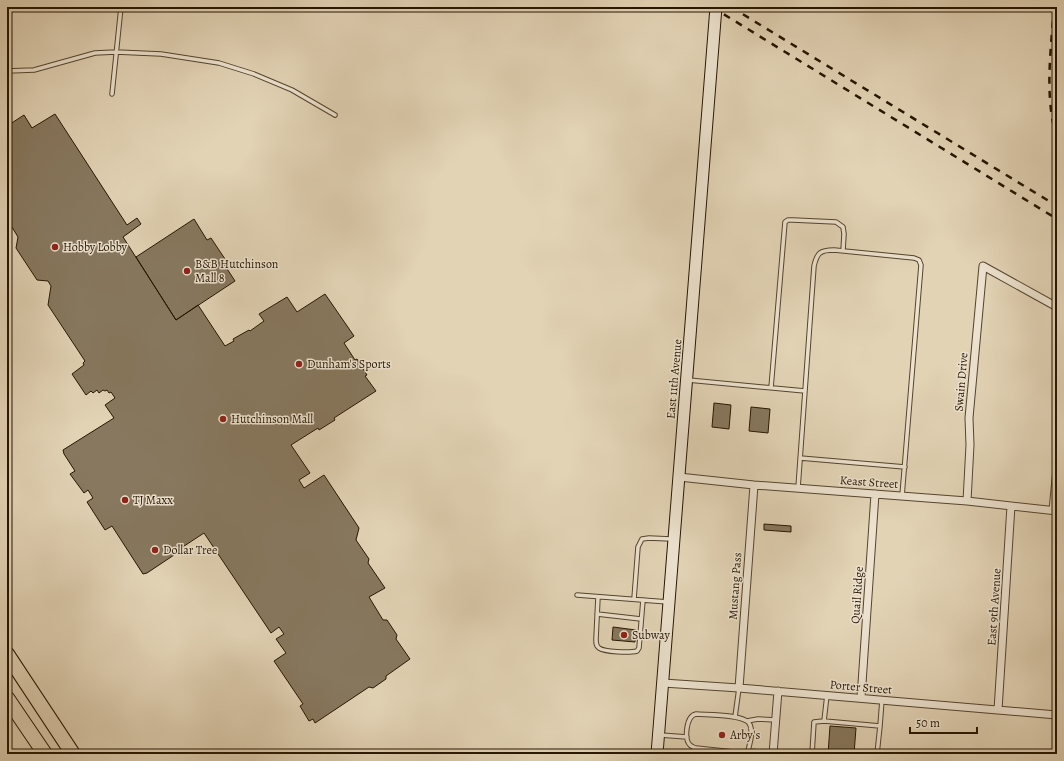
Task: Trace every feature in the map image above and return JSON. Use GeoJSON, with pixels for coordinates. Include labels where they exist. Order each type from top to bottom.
{"type":"FeatureCollection","features":[{"type":"Feature","properties":{"kind":"highway"},"geometry":{"type":"LineString","coordinates":[[7,654],[74,754]]}},
{"type":"Feature","properties":{"kind":"highway"},"geometry":{"type":"LineString","coordinates":[[7,698],[44,754]]}},
{"type":"Feature","properties":{"kind":"street","name":"East 11th Avenue"},"geometry":{"type":"LineString","coordinates":[[657,754],[716,7]]}},
{"type":"Feature","properties":{"kind":"street","name":"Swain Drive"},"geometry":{"type":"LineString","coordinates":[[967,501],[970,445],[969,418],[983,266],[1057,307]]}},
{"type":"Feature","properties":{"kind":"street"},"geometry":{"type":"LineString","coordinates":[[1055,511],[1057,469]]}},
{"type":"Feature","properties":{"kind":"street","name":"Keast Street"},"geometry":{"type":"LineString","coordinates":[[679,477],[754,485],[967,501],[1055,511]]}},
{"type":"Feature","properties":{"kind":"street","name":"Mustang Pass"},"geometry":{"type":"LineString","coordinates":[[739,688],[754,485]]}},
{"type":"Feature","properties":{"kind":"street","name":"Quail Ridge"},"geometry":{"type":"LineString","coordinates":[[860,698],[875,494]]}},
{"type":"Feature","properties":{"kind":"street","name":"East 9th Avenue"},"geometry":{"type":"LineString","coordinates":[[998,710],[1011,506]]}},
{"type":"Feature","properties":{"kind":"street","name":"Porter Street"},"geometry":{"type":"LineString","coordinates":[[663,683],[778,691],[1057,715]]}},
{"type":"Feature","properties":{"kind":"street"},"geometry":{"type":"LineString","coordinates":[[773,754],[778,691]]}},
{"type":"Feature","properties":{"kind":"lane"},"geometry":{"type":"LineString","coordinates":[[112,94],[121,7]]}},
{"type":"Feature","properties":{"kind":"lane"},"geometry":{"type":"LineString","coordinates":[[7,71],[34,70],[95,53],[116,52],[161,54],[219,63],[245,70],[292,90],[335,115]]}},
{"type":"Feature","properties":{"kind":"lane"},"geometry":{"type":"LineString","coordinates":[[771,388],[785,222],[788,220],[836,222],[843,227],[843,251]]}},
{"type":"Feature","properties":{"kind":"lane"},"geometry":{"type":"LineString","coordinates":[[798,488],[816,257],[820,252],[825,250],[843,251],[914,258],[919,260],[921,265],[902,496]]}},
{"type":"Feature","properties":{"kind":"lane"},"geometry":{"type":"LineString","coordinates":[[687,380],[805,391]]}},
{"type":"Feature","properties":{"kind":"lane"},"geometry":{"type":"LineString","coordinates":[[800,458],[905,467]]}},
{"type":"Feature","properties":{"kind":"lane"},"geometry":{"type":"LineString","coordinates":[[634,599],[638,547],[642,539],[649,538],[674,540]]}},
{"type":"Feature","properties":{"kind":"lane"},"geometry":{"type":"LineString","coordinates":[[577,595],[669,602]]}},
{"type":"Feature","properties":{"kind":"lane"},"geometry":{"type":"LineString","coordinates":[[598,597],[597,646],[600,649],[632,652],[637,651],[639,648],[643,600]]}},
{"type":"Feature","properties":{"kind":"lane"},"geometry":{"type":"LineString","coordinates":[[597,614],[642,619]]}},
{"type":"Feature","properties":{"kind":"lane"},"geometry":{"type":"LineString","coordinates":[[735,717],[739,688]]}},
{"type":"Feature","properties":{"kind":"lane"},"geometry":{"type":"LineString","coordinates":[[824,722],[827,695]]}},
{"type":"Feature","properties":{"kind":"lane"},"geometry":{"type":"LineString","coordinates":[[877,754],[882,700]]}},
{"type":"Feature","properties":{"kind":"lane"},"geometry":{"type":"LineString","coordinates":[[748,751],[752,731],[749,723],[746,721],[735,717],[692,715],[689,719],[687,739],[690,746],[743,753],[748,751],[773,754]]}},
{"type":"Feature","properties":{"kind":"lane"},"geometry":{"type":"LineString","coordinates":[[746,721],[758,719],[776,720]]}},
{"type":"Feature","properties":{"kind":"lane"},"geometry":{"type":"LineString","coordinates":[[812,754],[814,722],[880,726]]}},
{"type":"Feature","properties":{"kind":"lane"},"geometry":{"type":"LineString","coordinates":[[659,735],[687,737]]}},
{"type":"Feature","properties":{"kind":"building","name":"Hutchinson Mall"},"geometry":{"type":"Polygon","coordinates":[[[55,114],[127,225],[137,218],[141,224],[123,237],[176,320],[198,305],[225,346],[234,341],[233,339],[249,330],[250,331],[264,321],[259,314],[287,297],[297,312],[325,294],[354,336],[344,343],[355,360],[357,359],[367,375],[365,376],[376,391],[334,418],[335,420],[319,430],[318,428],[291,445],[310,473],[299,480],[304,488],[324,475],[359,528],[356,540],[369,559],[368,563],[385,588],[369,597],[383,620],[387,620],[397,635],[396,639],[410,659],[386,676],[386,679],[373,688],[369,687],[315,723],[313,719],[309,721],[300,706],[303,704],[274,661],[286,653],[276,639],[284,634],[279,627],[271,633],[204,533],[175,552],[174,555],[147,573],[143,574],[112,526],[105,530],[87,502],[93,498],[88,490],[84,493],[70,474],[75,471],[63,450],[114,418],[105,405],[115,398],[111,392],[109,393],[107,390],[103,390],[99,393],[97,390],[93,393],[91,391],[86,395],[72,374],[84,365],[83,363],[85,361],[48,305],[51,286],[48,281],[37,280],[16,248],[18,237],[7,219],[7,126],[24,115],[32,128],[55,114]]]}},
{"type":"Feature","properties":{"kind":"building","name":"B&B Hutchinson Mall 8"},"geometry":{"type":"Polygon","coordinates":[[[194,219],[207,240],[211,238],[225,259],[222,261],[235,281],[176,320],[136,257],[194,219]]]}},
{"type":"Feature","properties":{"kind":"building"},"geometry":{"type":"Polygon","coordinates":[[[714,403],[731,405],[729,429],[712,427],[714,403]]]}},
{"type":"Feature","properties":{"kind":"building"},"geometry":{"type":"Polygon","coordinates":[[[751,407],[770,409],[768,433],[749,431],[751,407]]]}},
{"type":"Feature","properties":{"kind":"building"},"geometry":{"type":"Polygon","coordinates":[[[764,524],[791,526],[791,532],[764,530],[764,524]]]}},
{"type":"Feature","properties":{"kind":"building","name":"Subway"},"geometry":{"type":"Polygon","coordinates":[[[613,627],[636,630],[635,642],[612,640],[613,627]]]}},
{"type":"Feature","properties":{"kind":"building"},"geometry":{"type":"Polygon","coordinates":[[[830,726],[856,728],[854,754],[828,754],[830,726]]]}},
{"type":"Feature","properties":{"kind":"railway"},"geometry":{"type":"LineString","coordinates":[[712,7],[1057,219]]}},
{"type":"Feature","properties":{"kind":"railway"},"geometry":{"type":"LineString","coordinates":[[731,7],[1057,206]]}},
{"type":"Feature","properties":{"kind":"railway"},"geometry":{"type":"LineString","coordinates":[[1054,7],[1050,57],[1050,90],[1053,123],[1057,139]]}},
{"type":"Feature","properties":{"kind":"place","name":"Hobby Lobby"},"geometry":{"type":"Point","coordinates":[55,247]}},
{"type":"Feature","properties":{"kind":"place","name":"B&B Hutchinson Mall 8"},"geometry":{"type":"Point","coordinates":[187,271]}},
{"type":"Feature","properties":{"kind":"place","name":"Dunham's Sports"},"geometry":{"type":"Point","coordinates":[299,364]}},
{"type":"Feature","properties":{"kind":"place","name":"Hutchinson Mall"},"geometry":{"type":"Point","coordinates":[223,419]}},
{"type":"Feature","properties":{"kind":"place","name":"TJ Maxx"},"geometry":{"type":"Point","coordinates":[125,500]}},
{"type":"Feature","properties":{"kind":"place","name":"Dollar Tree"},"geometry":{"type":"Point","coordinates":[155,550]}},
{"type":"Feature","properties":{"kind":"place","name":"Subway"},"geometry":{"type":"Point","coordinates":[624,635]}},
{"type":"Feature","properties":{"kind":"place","name":"Arby's"},"geometry":{"type":"Point","coordinates":[722,735]}}]}
